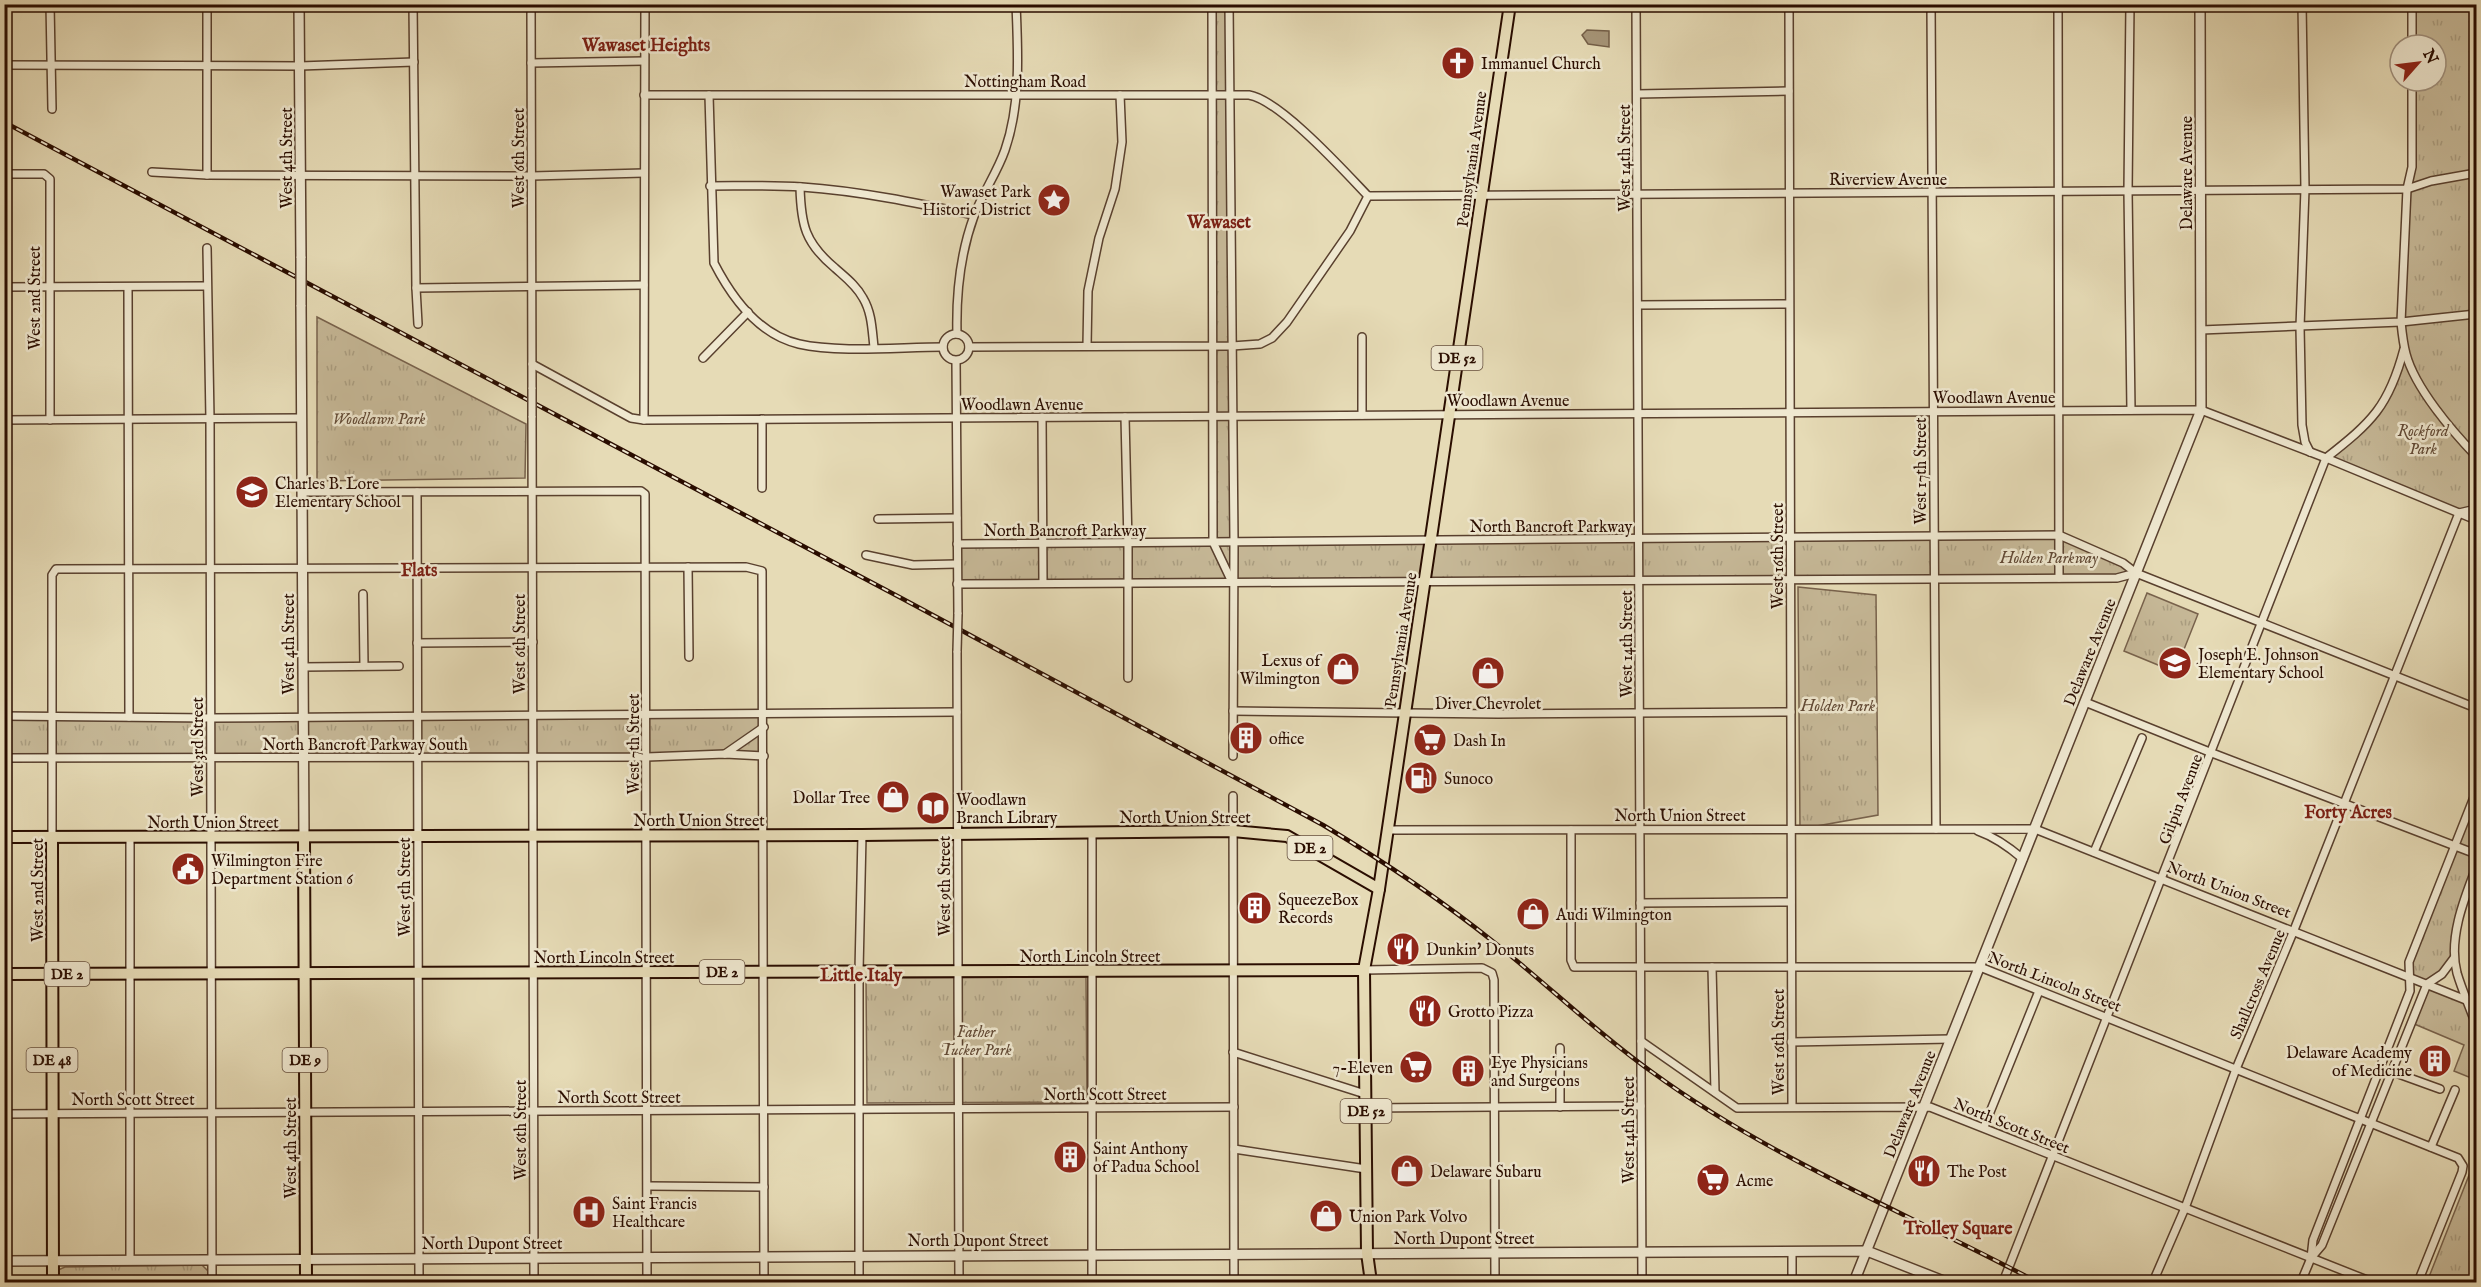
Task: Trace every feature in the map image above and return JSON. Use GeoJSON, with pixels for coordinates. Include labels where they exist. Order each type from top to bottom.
{"type":"FeatureCollection","features":[{"type":"Feature","properties":{"kind":"main road","name":"Pennsylvania Avenue"},"geometry":{"type":"LineString","coordinates":[[1371,1282],[1367,1252],[1364,970],[1379,890],[1510,4]]}},
{"type":"Feature","properties":{"kind":"main road","name":"North Union Street"},"geometry":{"type":"LineString","coordinates":[[4,837],[304,838],[1233,831],[1270,833],[1290,837],[1379,890]]}},
{"type":"Feature","properties":{"kind":"main road","name":"West 2nd Street"},"geometry":{"type":"LineString","coordinates":[[52,837],[53,1282]]}},
{"type":"Feature","properties":{"kind":"main road","name":"West 4th Street"},"geometry":{"type":"LineString","coordinates":[[304,838],[306,1282]]}},
{"type":"Feature","properties":{"kind":"main road","name":"North Lincoln Street"},"geometry":{"type":"LineString","coordinates":[[4,974],[1364,970]]}},
{"type":"Feature","properties":{"kind":"street"},"geometry":{"type":"LineString","coordinates":[[50,4],[52,109]]}},
{"type":"Feature","properties":{"kind":"street"},"geometry":{"type":"LineString","coordinates":[[207,4],[207,176]]}},
{"type":"Feature","properties":{"kind":"street","name":"West 4th Street"},"geometry":{"type":"LineString","coordinates":[[299,4],[302,176],[304,838]]}},
{"type":"Feature","properties":{"kind":"street"},"geometry":{"type":"LineString","coordinates":[[413,4],[418,324]]}},
{"type":"Feature","properties":{"kind":"street","name":"West 6th Street"},"geometry":{"type":"LineString","coordinates":[[531,4],[534,1282]]}},
{"type":"Feature","properties":{"kind":"street"},"geometry":{"type":"LineString","coordinates":[[644,420],[645,4]]}},
{"type":"Feature","properties":{"kind":"street"},"geometry":{"type":"LineString","coordinates":[[957,334],[959,278],[974,215],[1005,150],[1016,94],[1018,47],[1016,4]]}},
{"type":"Feature","properties":{"kind":"street"},"geometry":{"type":"LineString","coordinates":[[1212,4],[1213,542],[1232,583]]}},
{"type":"Feature","properties":{"kind":"street"},"geometry":{"type":"LineString","coordinates":[[1229,4],[1234,542],[1232,583],[1233,756]]}},
{"type":"Feature","properties":{"kind":"street","name":"West 14th Street"},"geometry":{"type":"LineString","coordinates":[[1636,4],[1642,1282]]}},
{"type":"Feature","properties":{"kind":"street","name":"West 16th Street"},"geometry":{"type":"LineString","coordinates":[[1789,4],[1792,1107]]}},
{"type":"Feature","properties":{"kind":"street","name":"West 17th Street"},"geometry":{"type":"LineString","coordinates":[[1931,4],[1936,829]]}},
{"type":"Feature","properties":{"kind":"street"},"geometry":{"type":"LineString","coordinates":[[2058,4],[2059,578]]}},
{"type":"Feature","properties":{"kind":"street"},"geometry":{"type":"LineString","coordinates":[[2130,4],[2128,191],[2131,410]]}},
{"type":"Feature","properties":{"kind":"street","name":"Delaware Avenue"},"geometry":{"type":"LineString","coordinates":[[1854,1282],[2201,410],[2200,4]]}},
{"type":"Feature","properties":{"kind":"street"},"geometry":{"type":"LineString","coordinates":[[2302,4],[2305,189],[2300,327],[2302,425],[2305,442],[2310,452]]}},
{"type":"Feature","properties":{"kind":"street"},"geometry":{"type":"LineString","coordinates":[[2412,4],[2412,33]]}},
{"type":"Feature","properties":{"kind":"street"},"geometry":{"type":"LineString","coordinates":[[531,63],[644,61]]}},
{"type":"Feature","properties":{"kind":"street"},"geometry":{"type":"LineString","coordinates":[[4,65],[300,66],[414,62]]}},
{"type":"Feature","properties":{"kind":"street"},"geometry":{"type":"LineString","coordinates":[[1637,94],[1789,91]]}},
{"type":"Feature","properties":{"kind":"street"},"geometry":{"type":"LineString","coordinates":[[2412,93],[2412,167],[2407,189],[2401,322],[2404,347],[2415,376],[2438,411],[2476,456]]}},
{"type":"Feature","properties":{"kind":"street","name":"Nottingham Road"},"geometry":{"type":"LineString","coordinates":[[644,95],[1256,96],[1268,102],[1328,154],[1368,196]]}},
{"type":"Feature","properties":{"kind":"street"},"geometry":{"type":"LineString","coordinates":[[710,95],[710,186],[714,263],[726,288],[748,312],[779,336],[797,344],[825,347],[942,347]]}},
{"type":"Feature","properties":{"kind":"street"},"geometry":{"type":"LineString","coordinates":[[1087,346],[1089,291],[1098,238],[1115,189],[1122,142],[1120,95]]}},
{"type":"Feature","properties":{"kind":"street"},"geometry":{"type":"LineString","coordinates":[[152,172],[207,176],[532,177],[644,173]]}},
{"type":"Feature","properties":{"kind":"street","name":"Riverview Avenue"},"geometry":{"type":"LineString","coordinates":[[1368,196],[2407,189],[2431,181],[2476,172]]}},
{"type":"Feature","properties":{"kind":"street","name":"West 2nd Street"},"geometry":{"type":"LineString","coordinates":[[4,174],[44,174],[48,176],[50,184],[48,287],[50,420]]}},
{"type":"Feature","properties":{"kind":"street"},"geometry":{"type":"LineString","coordinates":[[710,186],[800,187],[890,198],[974,215]]}},
{"type":"Feature","properties":{"kind":"street"},"geometry":{"type":"LineString","coordinates":[[800,187],[801,219],[812,244],[855,286],[864,298],[870,314],[874,347]]}},
{"type":"Feature","properties":{"kind":"street"},"geometry":{"type":"LineString","coordinates":[[969,347],[1260,344],[1272,338],[1287,322],[1350,231],[1368,196]]}},
{"type":"Feature","properties":{"kind":"street","name":"West 3rd Street"},"geometry":{"type":"LineString","coordinates":[[207,248],[210,419],[212,1282]]}},
{"type":"Feature","properties":{"kind":"street"},"geometry":{"type":"LineString","coordinates":[[416,288],[644,285]]}},
{"type":"Feature","properties":{"kind":"street"},"geometry":{"type":"LineString","coordinates":[[4,287],[207,286]]}},
{"type":"Feature","properties":{"kind":"street"},"geometry":{"type":"LineString","coordinates":[[128,288],[129,717]]}},
{"type":"Feature","properties":{"kind":"street"},"geometry":{"type":"LineString","coordinates":[[1638,305],[1790,304]]}},
{"type":"Feature","properties":{"kind":"street"},"geometry":{"type":"LineString","coordinates":[[703,358],[748,312]]}},
{"type":"Feature","properties":{"kind":"street"},"geometry":{"type":"LineString","coordinates":[[2201,330],[2401,322],[2476,314]]}},
{"type":"Feature","properties":{"kind":"street"},"geometry":{"type":"LineString","coordinates":[[957,334],[965,338],[969,347],[965,357],[956,361],[946,356],[942,347],[947,338],[957,334]]}},
{"type":"Feature","properties":{"kind":"street"},"geometry":{"type":"LineString","coordinates":[[1362,337],[1362,415]]}},
{"type":"Feature","properties":{"kind":"street"},"geometry":{"type":"LineString","coordinates":[[2326,458],[2353,438],[2380,409],[2392,388],[2404,347]]}},
{"type":"Feature","properties":{"kind":"street","name":"West 9th Street"},"geometry":{"type":"LineString","coordinates":[[956,361],[959,1282]]}},
{"type":"Feature","properties":{"kind":"street","name":"Woodlawn Avenue"},"geometry":{"type":"LineString","coordinates":[[532,364],[631,418],[644,420],[2201,410],[2326,458],[2476,520]]}},
{"type":"Feature","properties":{"kind":"street"},"geometry":{"type":"LineString","coordinates":[[1042,417],[1043,584]]}},
{"type":"Feature","properties":{"kind":"street"},"geometry":{"type":"LineString","coordinates":[[1125,417],[1128,678]]}},
{"type":"Feature","properties":{"kind":"street"},"geometry":{"type":"LineString","coordinates":[[4,420],[302,418]]}},
{"type":"Feature","properties":{"kind":"street"},"geometry":{"type":"LineString","coordinates":[[762,419],[762,488]]}},
{"type":"Feature","properties":{"kind":"street","name":"Gilpin Avenue"},"geometry":{"type":"LineString","coordinates":[[2003,1282],[2163,879],[2326,458]]}},
{"type":"Feature","properties":{"kind":"street"},"geometry":{"type":"LineString","coordinates":[[302,492],[532,491]]}},
{"type":"Feature","properties":{"kind":"street","name":"West 7th Street"},"geometry":{"type":"LineString","coordinates":[[532,491],[640,491],[645,494],[647,1282]]}},
{"type":"Feature","properties":{"kind":"street","name":"West 5th Street"},"geometry":{"type":"LineString","coordinates":[[417,492],[418,1282]]}},
{"type":"Feature","properties":{"kind":"street"},"geometry":{"type":"LineString","coordinates":[[2459,513],[2476,509]]}},
{"type":"Feature","properties":{"kind":"street","name":"Shallcross Avenue"},"geometry":{"type":"LineString","coordinates":[[2153,1282],[2185,1208],[2236,1069],[2294,930],[2459,513]]}},
{"type":"Feature","properties":{"kind":"street"},"geometry":{"type":"LineString","coordinates":[[878,519],[957,518]]}},
{"type":"Feature","properties":{"kind":"street","name":"North Bancroft Parkway"},"geometry":{"type":"LineString","coordinates":[[957,544],[2059,535],[2115,559],[2136,573],[2476,708]]}},
{"type":"Feature","properties":{"kind":"street"},"geometry":{"type":"LineString","coordinates":[[866,555],[913,565],[957,564]]}},
{"type":"Feature","properties":{"kind":"street"},"geometry":{"type":"LineString","coordinates":[[688,567],[689,657]]}},
{"type":"Feature","properties":{"kind":"street"},"geometry":{"type":"LineString","coordinates":[[128,569],[752,567],[762,571],[765,1282]]}},
{"type":"Feature","properties":{"kind":"street","name":"West 2nd Street"},"geometry":{"type":"LineString","coordinates":[[52,837],[53,571],[128,569]]}},
{"type":"Feature","properties":{"kind":"street"},"geometry":{"type":"LineString","coordinates":[[957,584],[2117,578],[2136,573]]}},
{"type":"Feature","properties":{"kind":"street"},"geometry":{"type":"LineString","coordinates":[[363,594],[364,666]]}},
{"type":"Feature","properties":{"kind":"street"},"geometry":{"type":"LineString","coordinates":[[417,643],[533,642]]}},
{"type":"Feature","properties":{"kind":"street"},"geometry":{"type":"LineString","coordinates":[[303,667],[399,666]]}},
{"type":"Feature","properties":{"kind":"street"},"geometry":{"type":"LineString","coordinates":[[2085,702],[2476,854]]}},
{"type":"Feature","properties":{"kind":"street"},"geometry":{"type":"LineString","coordinates":[[1233,711],[1498,714],[1791,712]]}},
{"type":"Feature","properties":{"kind":"street","name":"North Bancroft Parkway South"},"geometry":{"type":"LineString","coordinates":[[4,716],[211,718],[957,712]]}},
{"type":"Feature","properties":{"kind":"street"},"geometry":{"type":"LineString","coordinates":[[725,754],[764,727]]}},
{"type":"Feature","properties":{"kind":"street"},"geometry":{"type":"LineString","coordinates":[[2094,852],[2142,738]]}},
{"type":"Feature","properties":{"kind":"street","name":"North Bancroft Parkway South"},"geometry":{"type":"LineString","coordinates":[[4,758],[647,757],[725,754],[764,756]]}},
{"type":"Feature","properties":{"kind":"street"},"geometry":{"type":"LineString","coordinates":[[2301,1282],[2311,1258],[2313,1240],[2410,991],[2408,966],[2476,792]]}},
{"type":"Feature","properties":{"kind":"street"},"geometry":{"type":"LineString","coordinates":[[1233,796],[1234,1282]]}},
{"type":"Feature","properties":{"kind":"street","name":"North Union Street"},"geometry":{"type":"LineString","coordinates":[[1973,829],[1990,835],[2023,859]]}},
{"type":"Feature","properties":{"kind":"street","name":"North Union Street"},"geometry":{"type":"LineString","coordinates":[[1388,830],[2035,829],[2294,930],[2472,1003]]}},
{"type":"Feature","properties":{"kind":"street","name":"North Lincoln Street"},"geometry":{"type":"LineString","coordinates":[[1571,830],[1570,960],[1572,966],[1641,968],[1980,967],[2458,1158],[2463,1163],[2462,1172],[2418,1282]]}},
{"type":"Feature","properties":{"kind":"street"},"geometry":{"type":"LineString","coordinates":[[1092,832],[1092,1282]]}},
{"type":"Feature","properties":{"kind":"street"},"geometry":{"type":"LineString","coordinates":[[860,1282],[859,971],[862,835]]}},
{"type":"Feature","properties":{"kind":"street"},"geometry":{"type":"LineString","coordinates":[[130,837],[130,1260]]}},
{"type":"Feature","properties":{"kind":"street"},"geometry":{"type":"LineString","coordinates":[[2476,868],[2460,916],[2454,958],[2459,979],[2472,1003],[2476,1025]]}},
{"type":"Feature","properties":{"kind":"street"},"geometry":{"type":"LineString","coordinates":[[1640,903],[1791,902]]}},
{"type":"Feature","properties":{"kind":"street"},"geometry":{"type":"LineString","coordinates":[[2311,1258],[2322,1245],[2427,984],[2442,974],[2454,958]]}},
{"type":"Feature","properties":{"kind":"street"},"geometry":{"type":"LineString","coordinates":[[1712,967],[1715,1092]]}},
{"type":"Feature","properties":{"kind":"street","name":"North Lincoln Street"},"geometry":{"type":"LineString","coordinates":[[1364,970],[1482,968],[1490,971],[1494,980],[1495,1107]]}},
{"type":"Feature","properties":{"kind":"street"},"geometry":{"type":"LineString","coordinates":[[1984,1127],[2039,991]]}},
{"type":"Feature","properties":{"kind":"street"},"geometry":{"type":"LineString","coordinates":[[1791,1042],[1951,1039]]}},
{"type":"Feature","properties":{"kind":"street","name":"North Scott Street"},"geometry":{"type":"LineString","coordinates":[[1641,1041],[1737,1108],[1930,1107],[2372,1282]]}},
{"type":"Feature","properties":{"kind":"street"},"geometry":{"type":"LineString","coordinates":[[1560,1047],[1560,1107]]}},
{"type":"Feature","properties":{"kind":"street"},"geometry":{"type":"LineString","coordinates":[[1233,1052],[1365,1094]]}},
{"type":"Feature","properties":{"kind":"street"},"geometry":{"type":"LineString","coordinates":[[2392,1072],[2440,1089]]}},
{"type":"Feature","properties":{"kind":"street"},"geometry":{"type":"LineString","coordinates":[[2431,1147],[2455,1090]]}},
{"type":"Feature","properties":{"kind":"street"},"geometry":{"type":"LineString","coordinates":[[1366,1108],[1641,1106]]}},
{"type":"Feature","properties":{"kind":"street","name":"North Scott Street"},"geometry":{"type":"LineString","coordinates":[[4,1114],[1234,1107]]}},
{"type":"Feature","properties":{"kind":"street"},"geometry":{"type":"LineString","coordinates":[[1495,1107],[1495,1282]]}},
{"type":"Feature","properties":{"kind":"street"},"geometry":{"type":"LineString","coordinates":[[1234,1149],[1366,1169]]}},
{"type":"Feature","properties":{"kind":"street"},"geometry":{"type":"LineString","coordinates":[[648,1185],[764,1187]]}},
{"type":"Feature","properties":{"kind":"street"},"geometry":{"type":"LineString","coordinates":[[1792,1251],[1792,1282]]}},
{"type":"Feature","properties":{"kind":"street","name":"North Dupont Street"},"geometry":{"type":"LineString","coordinates":[[4,1261],[1867,1251],[1946,1282]]}},
{"type":"Feature","properties":{"kind":"green space","name":"Holden Parkway"},"geometry":{"type":"Polygon","coordinates":[[[1229,4],[1234,542],[2059,535],[2106,555],[2136,573],[2127,576],[957,584],[957,544],[1213,542],[1212,5],[1229,4]]]}},
{"type":"Feature","properties":{"kind":"green space","name":"Rockford Park"},"geometry":{"type":"Polygon","coordinates":[[[2412,5],[2476,5],[2476,520],[2326,458],[2381,409],[2404,347],[2401,322],[2411,179],[2412,93],[2448,93],[2448,33],[2412,33],[2412,5]]]}},
{"type":"Feature","properties":{"kind":"green space","name":"Woodlawn Park"},"geometry":{"type":"Polygon","coordinates":[[[317,317],[526,424],[525,478],[317,481],[317,317]]]}},
{"type":"Feature","properties":{"kind":"green space","name":"Holden Park"},"geometry":{"type":"Polygon","coordinates":[[[1798,587],[1876,595],[1878,815],[1800,829],[1798,587]]]}},
{"type":"Feature","properties":{"kind":"green space"},"geometry":{"type":"Polygon","coordinates":[[[2147,593],[2198,614],[2175,672],[2124,651],[2147,593]]]}},
{"type":"Feature","properties":{"kind":"green space"},"geometry":{"type":"Polygon","coordinates":[[[764,714],[764,756],[5,758],[4,716],[764,714]]]}},
{"type":"Feature","properties":{"kind":"green space"},"geometry":{"type":"Polygon","coordinates":[[[2476,792],[2476,868],[2460,916],[2454,958],[2428,984],[2476,1004],[2476,1080],[2454,1071],[2464,1045],[2412,1023],[2427,984],[2409,976],[2408,966],[2476,792]]]}},
{"type":"Feature","properties":{"kind":"green space","name":"Father Tucker Park"},"geometry":{"type":"Polygon","coordinates":[[[1086,977],[1087,1102],[867,1103],[866,978],[1086,977]]]}},
{"type":"Feature","properties":{"kind":"green space"},"geometry":{"type":"Polygon","coordinates":[[[2476,1154],[2476,1282],[2427,1282],[2473,1165],[2476,1154]]]}},
{"type":"Feature","properties":{"kind":"green space"},"geometry":{"type":"Polygon","coordinates":[[[202,1265],[208,1271],[207,1282],[58,1282],[58,1270],[65,1267],[202,1265]]]}},
{"type":"Feature","properties":{"kind":"shaded area"},"geometry":{"type":"Polygon","coordinates":[[[1587,30],[1609,31],[1609,47],[1588,44],[1582,35],[1587,30]]]}},
{"type":"Feature","properties":{"kind":"railway"},"geometry":{"type":"LineString","coordinates":[[4,122],[903,599],[1323,825],[1453,911],[1515,959],[1632,1057],[1697,1103],[1744,1132],[1841,1184],[2037,1282]]}},
{"type":"Feature","properties":{"kind":"place","name":"Immanuel Church"},"geometry":{"type":"Point","coordinates":[1458,63]}},
{"type":"Feature","properties":{"kind":"place","name":"Wawaset Park Historic District"},"geometry":{"type":"Point","coordinates":[1054,200]}},
{"type":"Feature","properties":{"kind":"place","name":"Charles B. Lore Elementary School"},"geometry":{"type":"Point","coordinates":[252,492]}},
{"type":"Feature","properties":{"kind":"place","name":"Joseph E. Johnson Elementary School"},"geometry":{"type":"Point","coordinates":[2175,663]}},
{"type":"Feature","properties":{"kind":"place","name":"Lexus of Wilmington"},"geometry":{"type":"Point","coordinates":[1343,669]}},
{"type":"Feature","properties":{"kind":"place","name":"Diver Chevrolet"},"geometry":{"type":"Point","coordinates":[1488,673]}},
{"type":"Feature","properties":{"kind":"place","name":"office"},"geometry":{"type":"Point","coordinates":[1246,738]}},
{"type":"Feature","properties":{"kind":"place","name":"Dash In"},"geometry":{"type":"Point","coordinates":[1430,740]}},
{"type":"Feature","properties":{"kind":"place","name":"Sunoco"},"geometry":{"type":"Point","coordinates":[1421,778]}},
{"type":"Feature","properties":{"kind":"place","name":"Dollar Tree"},"geometry":{"type":"Point","coordinates":[893,797]}},
{"type":"Feature","properties":{"kind":"place","name":"Woodlawn Branch Library"},"geometry":{"type":"Point","coordinates":[933,808]}},
{"type":"Feature","properties":{"kind":"place","name":"Wilmington Fire Department Station 6"},"geometry":{"type":"Point","coordinates":[188,869]}},
{"type":"Feature","properties":{"kind":"place","name":"SqueezeBox Records"},"geometry":{"type":"Point","coordinates":[1255,908]}},
{"type":"Feature","properties":{"kind":"place","name":"Audi Wilmington"},"geometry":{"type":"Point","coordinates":[1533,914]}},
{"type":"Feature","properties":{"kind":"place","name":"Dunkin' Donuts"},"geometry":{"type":"Point","coordinates":[1403,949]}},
{"type":"Feature","properties":{"kind":"place","name":"Grotto Pizza"},"geometry":{"type":"Point","coordinates":[1425,1011]}},
{"type":"Feature","properties":{"kind":"place","name":"Delaware Academy of Medicine"},"geometry":{"type":"Point","coordinates":[2435,1061]}},
{"type":"Feature","properties":{"kind":"place","name":"7-Eleven"},"geometry":{"type":"Point","coordinates":[1416,1067]}},
{"type":"Feature","properties":{"kind":"place","name":"Eye Physicians and Surgeons"},"geometry":{"type":"Point","coordinates":[1468,1071]}},
{"type":"Feature","properties":{"kind":"place","name":"Saint Anthony of Padua School"},"geometry":{"type":"Point","coordinates":[1070,1157]}},
{"type":"Feature","properties":{"kind":"place","name":"Delaware Subaru"},"geometry":{"type":"Point","coordinates":[1407,1171]}},
{"type":"Feature","properties":{"kind":"place","name":"The Post"},"geometry":{"type":"Point","coordinates":[1924,1171]}},
{"type":"Feature","properties":{"kind":"place","name":"Acme"},"geometry":{"type":"Point","coordinates":[1713,1180]}},
{"type":"Feature","properties":{"kind":"place","name":"Saint Francis Healthcare"},"geometry":{"type":"Point","coordinates":[589,1212]}},
{"type":"Feature","properties":{"kind":"place","name":"Union Park Volvo"},"geometry":{"type":"Point","coordinates":[1326,1216]}},
{"type":"Feature","properties":{"kind":"district","name":"Wawaset Heights"},"geometry":{"type":"Point","coordinates":[646,45]}},
{"type":"Feature","properties":{"kind":"district","name":"Wawaset"},"geometry":{"type":"Point","coordinates":[1219,222]}},
{"type":"Feature","properties":{"kind":"district","name":"Flats"},"geometry":{"type":"Point","coordinates":[419,570]}},
{"type":"Feature","properties":{"kind":"district","name":"Forty Acres"},"geometry":{"type":"Point","coordinates":[2348,812]}},
{"type":"Feature","properties":{"kind":"district","name":"Little Italy"},"geometry":{"type":"Point","coordinates":[861,975]}},
{"type":"Feature","properties":{"kind":"district","name":"Trolley Square"},"geometry":{"type":"Point","coordinates":[1958,1228]}}]}
